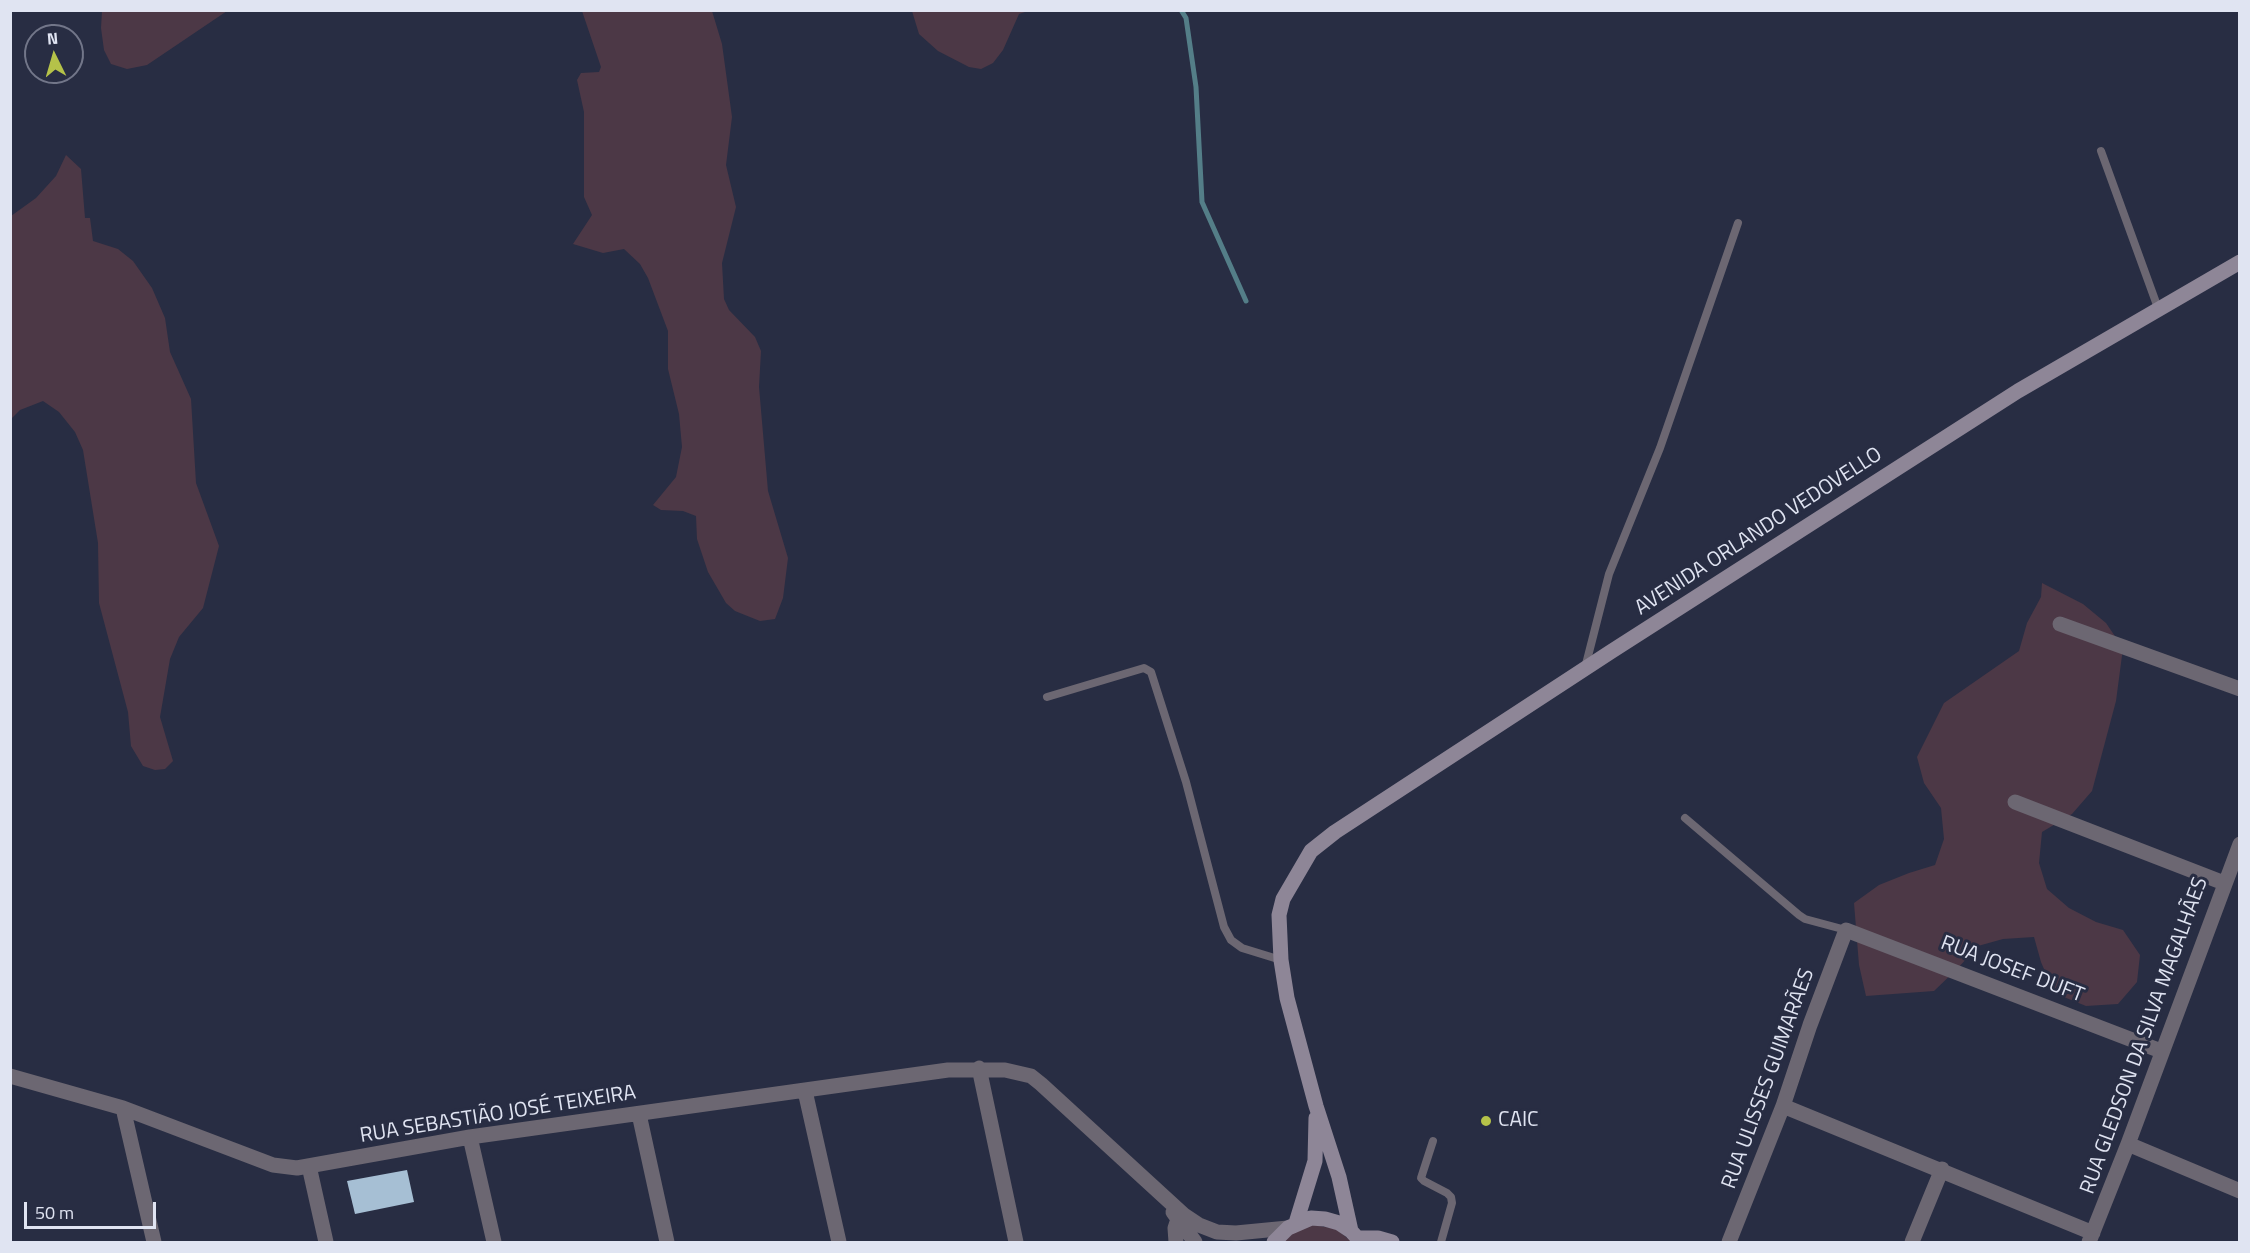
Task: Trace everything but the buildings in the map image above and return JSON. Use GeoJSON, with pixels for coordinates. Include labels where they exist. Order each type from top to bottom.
{"type":"FeatureCollection","features":[{"type":"Feature","properties":{"kind":"street","name":"AVENIDA ORLANDO VEDOVELLO"},"geometry":{"type":"LineString","coordinates":[[1281,960],[1279,925],[1283,899],[1311,851],[1345,825],[2018,391],[2240,262]]}},
{"type":"Feature","properties":{"kind":"street"},"geometry":{"type":"LineString","coordinates":[[2060,624],[2240,689]]}},
{"type":"Feature","properties":{"kind":"street"},"geometry":{"type":"LineString","coordinates":[[2015,802],[2224,883]]}},
{"type":"Feature","properties":{"kind":"street","name":"RUA GLEDSON DA SILVA MAGALHÃES"},"geometry":{"type":"LineString","coordinates":[[2091,1238],[2240,844]]}},
{"type":"Feature","properties":{"kind":"street","name":"RUA JOSEF DUFT"},"geometry":{"type":"LineString","coordinates":[[1846,930],[2162,1051]]}},
{"type":"Feature","properties":{"kind":"street","name":"RUA ULISSES GUIMARÃES"},"geometry":{"type":"LineString","coordinates":[[1729,1242],[1784,1106],[1810,1025],[1846,930]]}},
{"type":"Feature","properties":{"kind":"street"},"geometry":{"type":"LineString","coordinates":[[1281,960],[1287,998],[1316,1106],[1357,1237]]}},
{"type":"Feature","properties":{"kind":"street"},"geometry":{"type":"LineString","coordinates":[[979,1068],[1016,1242]]}},
{"type":"Feature","properties":{"kind":"street","name":"RUA SEBASTIÃO JOSÉ TEIXEIRA"},"geometry":{"type":"LineString","coordinates":[[10,1076],[123,1108],[273,1165],[297,1168],[470,1137],[948,1070],[979,1068],[1005,1070],[1031,1076],[1041,1084],[1158,1190],[1181,1217]]}},
{"type":"Feature","properties":{"kind":"street"},"geometry":{"type":"LineString","coordinates":[[805,1091],[839,1242]]}},
{"type":"Feature","properties":{"kind":"street"},"geometry":{"type":"LineString","coordinates":[[1274,1242],[1292,1225],[1315,1161],[1316,1106]]}},
{"type":"Feature","properties":{"kind":"street"},"geometry":{"type":"LineString","coordinates":[[1784,1106],[1942,1169],[2091,1238]]}},
{"type":"Feature","properties":{"kind":"street"},"geometry":{"type":"LineString","coordinates":[[123,1108],[153,1242]]}},
{"type":"Feature","properties":{"kind":"street"},"geometry":{"type":"LineString","coordinates":[[639,1114],[668,1242]]}},
{"type":"Feature","properties":{"kind":"street"},"geometry":{"type":"LineString","coordinates":[[470,1137],[494,1242]]}},
{"type":"Feature","properties":{"kind":"street"},"geometry":{"type":"LineString","coordinates":[[2128,1144],[2240,1191]]}},
{"type":"Feature","properties":{"kind":"street"},"geometry":{"type":"LineString","coordinates":[[309,1166],[326,1242]]}},
{"type":"Feature","properties":{"kind":"street"},"geometry":{"type":"LineString","coordinates":[[1912,1242],[1942,1169]]}},
{"type":"Feature","properties":{"kind":"street"},"geometry":{"type":"LineString","coordinates":[[1181,1217],[1217,1232],[1236,1233],[1292,1225],[1311,1218],[1325,1219],[1339,1223],[1357,1237],[1378,1238],[1392,1242]]}},
{"type":"Feature","properties":{"kind":"street"},"geometry":{"type":"LineString","coordinates":[[1176,1242],[1175,1228],[1181,1217]]}},
{"type":"Feature","properties":{"kind":"street"},"geometry":{"type":"LineString","coordinates":[[1181,1217],[1196,1242]]}},
{"type":"Feature","properties":{"kind":"lane"},"geometry":{"type":"LineString","coordinates":[[2101,151],[2158,308]]}},
{"type":"Feature","properties":{"kind":"lane"},"geometry":{"type":"LineString","coordinates":[[1585,669],[1610,574],[1660,448],[1738,224]]}},
{"type":"Feature","properties":{"kind":"lane"},"geometry":{"type":"LineString","coordinates":[[1047,697],[1144,668],[1151,672],[1186,782],[1224,927],[1231,940],[1242,948],[1281,960]]}},
{"type":"Feature","properties":{"kind":"lane"},"geometry":{"type":"LineString","coordinates":[[1685,818],[1799,915],[1805,919],[1846,930]]}},
{"type":"Feature","properties":{"kind":"lane"},"geometry":{"type":"LineString","coordinates":[[1433,1141],[1421,1178],[1447,1193],[1452,1203],[1440,1242]]}},
{"type":"Feature","properties":{"kind":"shaded area"},"geometry":{"type":"Polygon","coordinates":[[[102,10],[227,11],[147,65],[127,69],[111,64],[104,50],[101,28],[102,10]]]}},
{"type":"Feature","properties":{"kind":"shaded area"},"geometry":{"type":"Polygon","coordinates":[[[912,10],[1028,11],[1019,14],[1003,50],[993,63],[981,69],[969,67],[938,51],[919,34],[912,10]]]}},
{"type":"Feature","properties":{"kind":"shaded area"},"geometry":{"type":"Polygon","coordinates":[[[582,11],[712,11],[722,44],[732,117],[726,165],[736,207],[722,263],[724,299],[729,310],[755,337],[761,351],[759,387],[768,491],[788,558],[783,598],[775,619],[760,621],[735,611],[726,603],[708,572],[697,539],[696,516],[683,511],[661,510],[653,505],[676,477],[682,447],[679,414],[668,369],[668,331],[648,278],[640,264],[624,249],[603,253],[573,244],[592,215],[584,197],[584,112],[577,80],[581,73],[599,72],[601,67],[582,11]]]}},
{"type":"Feature","properties":{"kind":"shaded area"},"geometry":{"type":"Polygon","coordinates":[[[66,155],[81,169],[85,218],[90,218],[93,241],[118,249],[133,261],[152,288],[165,318],[170,352],[191,399],[196,483],[219,546],[203,608],[179,637],[170,659],[160,717],[173,761],[165,769],[155,770],[143,766],[131,746],[128,712],[99,603],[98,543],[83,450],[75,432],[59,412],[43,401],[20,410],[11,419],[11,216],[36,198],[56,176],[66,155]]]}},
{"type":"Feature","properties":{"kind":"shaded area"},"geometry":{"type":"Polygon","coordinates":[[[2042,583],[2083,604],[2106,623],[2123,648],[2116,701],[2092,791],[2072,814],[2042,832],[2039,863],[2047,889],[2069,908],[2096,922],[2123,930],[2140,955],[2137,982],[2118,1004],[2086,1006],[2054,993],[2041,962],[2034,937],[2003,939],[1978,946],[1934,991],[1866,996],[1859,965],[1854,903],[1879,885],[1935,865],[1944,839],[1941,808],[1924,783],[1917,757],[1944,703],[2019,651],[2027,623],[2041,597],[2042,583]]]}},
{"type":"Feature","properties":{"kind":"shaded area"},"geometry":{"type":"Polygon","coordinates":[[[1314,1225],[1336,1229],[1352,1242],[1283,1242],[1303,1227],[1314,1225]]]}},
{"type":"Feature","properties":{"kind":"waterway"},"geometry":{"type":"LineString","coordinates":[[1181,10],[1186,18],[1196,87],[1202,202],[1246,301]]}},
{"type":"Feature","properties":{"kind":"place","name":"CAIC"},"geometry":{"type":"Point","coordinates":[1486,1121]}}]}
